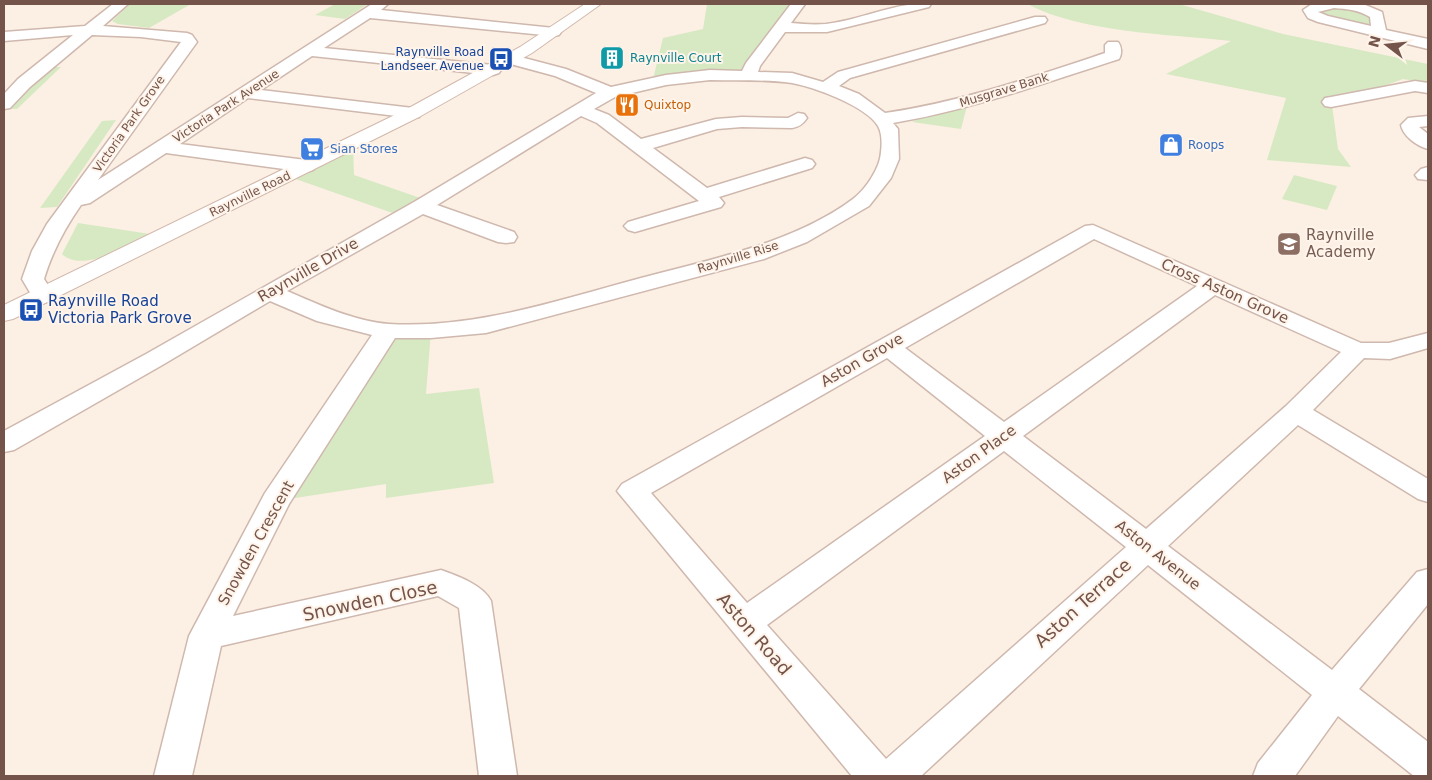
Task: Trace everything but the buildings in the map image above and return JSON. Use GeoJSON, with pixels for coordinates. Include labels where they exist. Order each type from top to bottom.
{"type":"FeatureCollection","features":[{"type":"Feature","properties":{"kind":"street"},"geometry":{"type":"LineString","coordinates":[[4,104],[24,84],[121,4]]}},
{"type":"Feature","properties":{"kind":"street","name":"Raynville Road"},"geometry":{"type":"LineString","coordinates":[[4,314],[414,113],[501,65],[594,4]]}},
{"type":"Feature","properties":{"kind":"street"},"geometry":{"type":"LineString","coordinates":[[749,75],[752,66],[798,4]]}},
{"type":"Feature","properties":{"kind":"street"},"geometry":{"type":"LineString","coordinates":[[781,27],[806,30],[827,28],[924,4]]}},
{"type":"Feature","properties":{"kind":"street"},"geometry":{"type":"LineString","coordinates":[[375,8],[554,32]]}},
{"type":"Feature","properties":{"kind":"street","name":"Victoria Park Avenue"},"geometry":{"type":"LineString","coordinates":[[70,207],[375,8]]}},
{"type":"Feature","properties":{"kind":"street"},"geometry":{"type":"LineString","coordinates":[[826,87],[844,75],[1040,20]]}},
{"type":"Feature","properties":{"kind":"street"},"geometry":{"type":"LineString","coordinates":[[4,36],[92,29]]}},
{"type":"Feature","properties":{"kind":"street","name":"Victoria Park Grove"},"geometry":{"type":"LineString","coordinates":[[43,296],[34,279],[40,254],[70,207],[158,82],[189,42],[187,38],[159,34],[92,29]]}},
{"type":"Feature","properties":{"kind":"street"},"geometry":{"type":"LineString","coordinates":[[1379,32],[1428,44]]}},
{"type":"Feature","properties":{"kind":"street","name":"Musgrave Bank"},"geometry":{"type":"LineString","coordinates":[[882,119],[920,114],[962,104],[1104,59],[1113,56],[1113,45]]}},
{"type":"Feature","properties":{"kind":"street"},"geometry":{"type":"LineString","coordinates":[[310,50],[551,68],[582,79],[609,93],[644,84],[710,75],[792,78],[826,87],[853,98],[882,119]]}},
{"type":"Feature","properties":{"kind":"street"},"geometry":{"type":"LineString","coordinates":[[4,84],[24,84]]}},
{"type":"Feature","properties":{"kind":"street"},"geometry":{"type":"LineString","coordinates":[[1331,102],[1415,86],[1428,88]]}},
{"type":"Feature","properties":{"kind":"street"},"geometry":{"type":"LineString","coordinates":[[246,93],[414,113]]}},
{"type":"Feature","properties":{"kind":"street","name":"Raynville Drive"},"geometry":{"type":"LineString","coordinates":[[7,437],[155,360],[269,292],[421,206],[609,93]]}},
{"type":"Feature","properties":{"kind":"street"},"geometry":{"type":"LineString","coordinates":[[580,109],[603,119],[714,203],[635,226]]}},
{"type":"Feature","properties":{"kind":"street"},"geometry":{"type":"LineString","coordinates":[[638,146],[709,120],[792,123],[798,118]]}},
{"type":"Feature","properties":{"kind":"street","name":"Raynville Rise"},"geometry":{"type":"LineString","coordinates":[[269,292],[325,316],[387,331],[431,331],[486,326],[756,254],[799,237],[862,202],[881,178],[890,159],[889,130],[882,119]]}},
{"type":"Feature","properties":{"kind":"street"},"geometry":{"type":"LineString","coordinates":[[1428,121],[1414,122],[1410,125],[1411,130],[1428,143]]}},
{"type":"Feature","properties":{"kind":"street"},"geometry":{"type":"LineString","coordinates":[[106,156],[123,158],[155,152],[306,166]]}},
{"type":"Feature","properties":{"kind":"street"},"geometry":{"type":"LineString","coordinates":[[704,195],[805,164]]}},
{"type":"Feature","properties":{"kind":"street"},"geometry":{"type":"LineString","coordinates":[[746,167],[764,178]]}},
{"type":"Feature","properties":{"kind":"street"},"geometry":{"type":"LineString","coordinates":[[421,206],[506,237]]}},
{"type":"Feature","properties":{"kind":"street","name":"Cross Aston Grove"},"geometry":{"type":"LineString","coordinates":[[1093,231],[1357,350]]}},
{"type":"Feature","properties":{"kind":"street","name":"Aston Grove"},"geometry":{"type":"LineString","coordinates":[[632,492],[1093,231]]}},
{"type":"Feature","properties":{"kind":"street","name":"Aston Place"},"geometry":{"type":"LineString","coordinates":[[744,623],[1214,286]]}},
{"type":"Feature","properties":{"kind":"street","name":"Snowden Crescent"},"geometry":{"type":"LineString","coordinates":[[173,776],[206,636],[276,501],[387,331]]}},
{"type":"Feature","properties":{"kind":"street"},"geometry":{"type":"LineString","coordinates":[[1357,350],[1390,351],[1428,340]]}},
{"type":"Feature","properties":{"kind":"street","name":"Aston Avenue"},"geometry":{"type":"LineString","coordinates":[[887,346],[1428,764]]}},
{"type":"Feature","properties":{"kind":"street","name":"Aston Terrace"},"geometry":{"type":"LineString","coordinates":[[894,776],[1296,412],[1357,350]]}},
{"type":"Feature","properties":{"kind":"street"},"geometry":{"type":"LineString","coordinates":[[1296,412],[1428,492]]}},
{"type":"Feature","properties":{"kind":"street","name":"Aston Road"},"geometry":{"type":"LineString","coordinates":[[632,492],[876,776]]}},
{"type":"Feature","properties":{"kind":"street"},"geometry":{"type":"LineString","coordinates":[[1272,776],[1335,692],[1428,581]]}},
{"type":"Feature","properties":{"kind":"street","name":"Snowden Close"},"geometry":{"type":"LineString","coordinates":[[206,636],[441,583],[475,601],[498,776]]}},
{"type":"Feature","properties":{"kind":"green space"},"geometry":{"type":"Polygon","coordinates":[[[130,4],[191,4],[149,28],[118,24],[112,21],[130,4]]]}},
{"type":"Feature","properties":{"kind":"green space"},"geometry":{"type":"Polygon","coordinates":[[[335,4],[368,4],[345,19],[315,15],[335,4]]]}},
{"type":"Feature","properties":{"kind":"green space"},"geometry":{"type":"Polygon","coordinates":[[[707,4],[798,4],[752,66],[749,75],[652,83],[663,38],[703,29],[707,4]]]}},
{"type":"Feature","properties":{"kind":"green space"},"geometry":{"type":"Polygon","coordinates":[[[1027,4],[1179,4],[1283,34],[1428,64],[1428,83],[1403,79],[1332,105],[1338,149],[1351,167],[1267,160],[1286,98],[1166,74],[1231,41],[1100,27],[1049,14],[1027,4]]]}},
{"type":"Feature","properties":{"kind":"green space"},"geometry":{"type":"Polygon","coordinates":[[[1315,6],[1371,10],[1379,32],[1313,15],[1315,6]]]}},
{"type":"Feature","properties":{"kind":"green space"},"geometry":{"type":"Polygon","coordinates":[[[53,67],[61,67],[17,109],[8,109],[53,67]]]}},
{"type":"Feature","properties":{"kind":"green space"},"geometry":{"type":"Polygon","coordinates":[[[967,106],[961,129],[912,122],[920,118],[967,106]]]}},
{"type":"Feature","properties":{"kind":"green space"},"geometry":{"type":"Polygon","coordinates":[[[116,120],[57,207],[40,208],[102,121],[116,120]]]}},
{"type":"Feature","properties":{"kind":"green space"},"geometry":{"type":"Polygon","coordinates":[[[353,143],[354,175],[429,201],[401,216],[287,176],[353,143]]]}},
{"type":"Feature","properties":{"kind":"green space"},"geometry":{"type":"Polygon","coordinates":[[[1294,175],[1337,186],[1327,210],[1282,199],[1294,175]]]}},
{"type":"Feature","properties":{"kind":"green space"},"geometry":{"type":"Polygon","coordinates":[[[78,223],[150,234],[106,256],[82,261],[71,259],[62,254],[78,223]]]}},
{"type":"Feature","properties":{"kind":"green space"},"geometry":{"type":"Polygon","coordinates":[[[387,331],[431,331],[426,394],[479,388],[494,483],[386,498],[386,484],[276,501],[387,331]]]}},
{"type":"Feature","properties":{"kind":"place","name":"Raynville Court"},"geometry":{"type":"Point","coordinates":[612,58]}},
{"type":"Feature","properties":{"kind":"place","name":"Raynville Road Landseer Avenue"},"geometry":{"type":"Point","coordinates":[501,59]}},
{"type":"Feature","properties":{"kind":"place","name":"Quixtop"},"geometry":{"type":"Point","coordinates":[627,105]}},
{"type":"Feature","properties":{"kind":"place","name":"Roops"},"geometry":{"type":"Point","coordinates":[1171,145]}},
{"type":"Feature","properties":{"kind":"place","name":"Sian Stores"},"geometry":{"type":"Point","coordinates":[312,149]}},
{"type":"Feature","properties":{"kind":"place","name":"Raynville Academy"},"geometry":{"type":"Point","coordinates":[1289,244]}},
{"type":"Feature","properties":{"kind":"place","name":"Raynville Road Victoria Park Grove"},"geometry":{"type":"Point","coordinates":[31,310]}}]}
